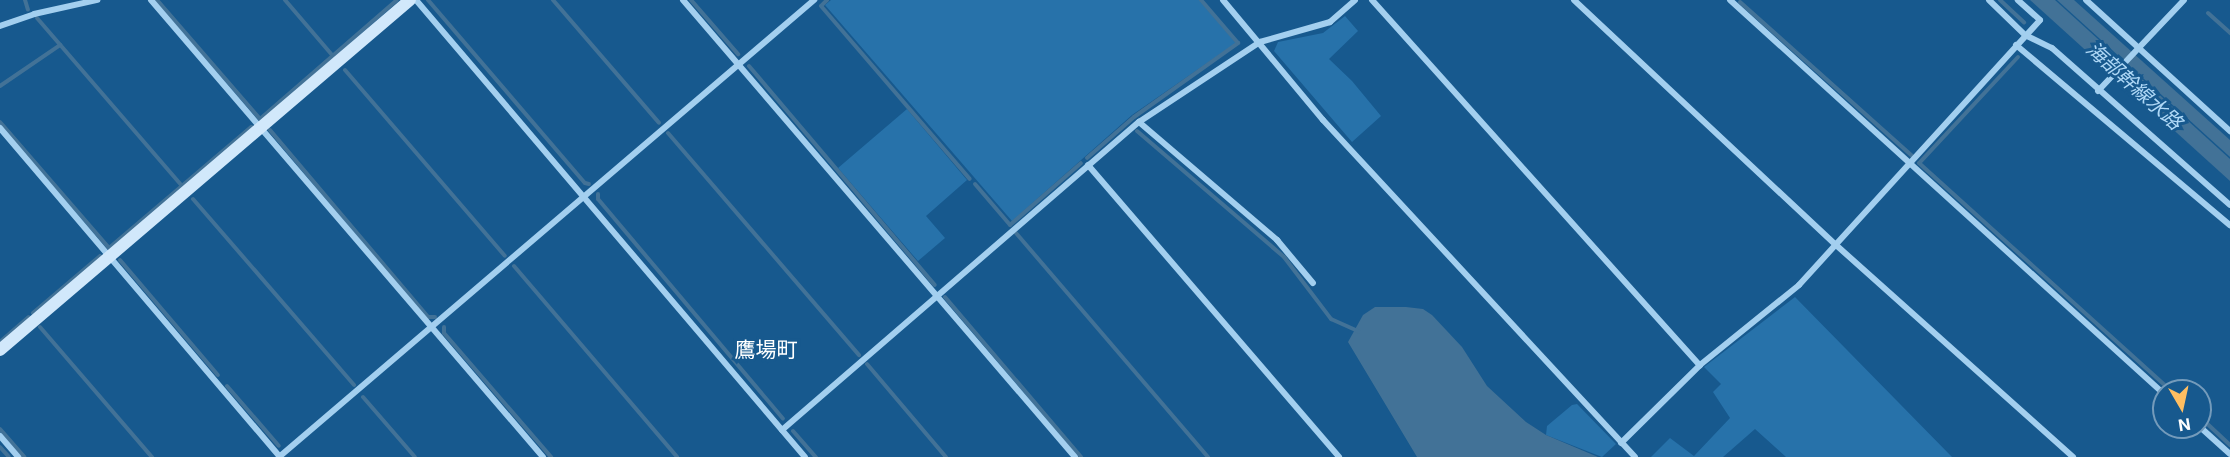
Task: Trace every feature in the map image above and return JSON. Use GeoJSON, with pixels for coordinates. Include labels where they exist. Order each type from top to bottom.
{"type":"FeatureCollection","features":[{"type":"Feature","properties":{"kind":"street"},"geometry":{"type":"LineString","coordinates":[[0,26],[34,14],[97,0]]}},
{"type":"Feature","properties":{"kind":"street"},"geometry":{"type":"LineString","coordinates":[[151,0],[543,457]]}},
{"type":"Feature","properties":{"kind":"street"},"geometry":{"type":"LineString","coordinates":[[0,350],[410,0]]}},
{"type":"Feature","properties":{"kind":"street"},"geometry":{"type":"LineString","coordinates":[[417,0],[586,196],[805,457]]}},
{"type":"Feature","properties":{"kind":"street"},"geometry":{"type":"LineString","coordinates":[[683,0],[1075,457]]}},
{"type":"Feature","properties":{"kind":"street"},"geometry":{"type":"LineString","coordinates":[[0,128],[280,457],[814,0]]}},
{"type":"Feature","properties":{"kind":"street"},"geometry":{"type":"LineString","coordinates":[[1223,0],[1323,120],[1635,457]]}},
{"type":"Feature","properties":{"kind":"street"},"geometry":{"type":"LineString","coordinates":[[782,430],[1139,122],[1260,42],[1330,22],[1355,0]]}},
{"type":"Feature","properties":{"kind":"street"},"geometry":{"type":"LineString","coordinates":[[1372,0],[1700,365]]}},
{"type":"Feature","properties":{"kind":"street"},"geometry":{"type":"LineString","coordinates":[[1574,0],[1836,245],[2073,457]]}},
{"type":"Feature","properties":{"kind":"street"},"geometry":{"type":"LineString","coordinates":[[1730,0],[2152,383]]}},
{"type":"Feature","properties":{"kind":"street"},"geometry":{"type":"LineString","coordinates":[[1989,0],[2025,35],[2052,48],[2098,91],[2230,205]]}},
{"type":"Feature","properties":{"kind":"street"},"geometry":{"type":"LineString","coordinates":[[1621,443],[1700,365],[1799,285],[1911,164],[2040,20],[2018,0]]}},
{"type":"Feature","properties":{"kind":"street"},"geometry":{"type":"LineString","coordinates":[[2086,0],[2230,131]]}},
{"type":"Feature","properties":{"kind":"street"},"geometry":{"type":"LineString","coordinates":[[2098,91],[2184,0]]}},
{"type":"Feature","properties":{"kind":"street"},"geometry":{"type":"LineString","coordinates":[[2016,45],[2230,225]]}},
{"type":"Feature","properties":{"kind":"street"},"geometry":{"type":"LineString","coordinates":[[1139,122],[1277,240],[1313,283]]}},
{"type":"Feature","properties":{"kind":"street"},"geometry":{"type":"LineString","coordinates":[[1088,165],[1339,457]]}},
{"type":"Feature","properties":{"kind":"street"},"geometry":{"type":"LineString","coordinates":[[0,436],[18,457]]}},
{"type":"Feature","properties":{"kind":"street"},"geometry":{"type":"LineString","coordinates":[[2212,437],[2230,454]]}},
{"type":"Feature","properties":{"kind":"shaded area"},"geometry":{"type":"Polygon","coordinates":[[[831,0],[1199,0],[1236,43],[1132,115],[1012,221],[825,5],[831,0]]]}},
{"type":"Feature","properties":{"kind":"shaded area"},"geometry":{"type":"Polygon","coordinates":[[[1345,16],[1358,31],[1329,59],[1352,81],[1381,116],[1352,142],[1274,51],[1278,42],[1323,33],[1345,16]]]}},
{"type":"Feature","properties":{"kind":"shaded area"},"geometry":{"type":"Polygon","coordinates":[[[907,109],[967,180],[926,216],[945,238],[918,261],[838,168],[907,109]]]}},
{"type":"Feature","properties":{"kind":"shaded area"},"geometry":{"type":"Polygon","coordinates":[[[1795,297],[1952,457],[1786,457],[1755,429],[1723,457],[1651,457],[1670,438],[1694,456],[1730,418],[1713,392],[1721,384],[1704,367],[1795,297]]]}},
{"type":"Feature","properties":{"kind":"shaded area"},"geometry":{"type":"Polygon","coordinates":[[[1577,404],[1616,444],[1602,457],[1546,435],[1547,426],[1572,405],[1577,404]]]}},
{"type":"Feature","properties":{"kind":"water","name":"海部幹線水路"},"geometry":{"type":"Polygon","coordinates":[[[2030,0],[2055,0],[2230,159],[2230,181],[2030,0]]]}},
{"type":"Feature","properties":{"kind":"water"},"geometry":{"type":"Polygon","coordinates":[[[2057,0],[2074,0],[2230,140],[2230,157],[2057,0]]]}},
{"type":"Feature","properties":{"kind":"water"},"geometry":{"type":"Polygon","coordinates":[[[1375,307],[1423,309],[1432,315],[1462,347],[1487,386],[1526,422],[1546,435],[1598,457],[1417,457],[1348,342],[1363,315],[1375,307]]]}},
{"type":"Feature","properties":{"kind":"waterway"},"geometry":{"type":"LineString","coordinates":[[25,0],[28,10]]}},
{"type":"Feature","properties":{"kind":"waterway"},"geometry":{"type":"LineString","coordinates":[[157,0],[260,119],[397,0]]}},
{"type":"Feature","properties":{"kind":"waterway"},"geometry":{"type":"LineString","coordinates":[[285,0],[333,56]]}},
{"type":"Feature","properties":{"kind":"waterway"},"geometry":{"type":"LineString","coordinates":[[428,0],[585,183],[589,184]]}},
{"type":"Feature","properties":{"kind":"waterway"},"geometry":{"type":"LineString","coordinates":[[553,0],[659,123]]}},
{"type":"Feature","properties":{"kind":"waterway"},"geometry":{"type":"LineString","coordinates":[[691,0],[738,54]]}},
{"type":"Feature","properties":{"kind":"waterway"},"geometry":{"type":"LineString","coordinates":[[827,0],[821,6],[970,179]]}},
{"type":"Feature","properties":{"kind":"waterway"},"geometry":{"type":"LineString","coordinates":[[1087,158],[1134,117],[1238,43],[1201,0]]}},
{"type":"Feature","properties":{"kind":"waterway"},"geometry":{"type":"LineString","coordinates":[[2000,0],[2024,22]]}},
{"type":"Feature","properties":{"kind":"waterway"},"geometry":{"type":"LineString","coordinates":[[1740,2],[1912,156]]}},
{"type":"Feature","properties":{"kind":"waterway"},"geometry":{"type":"LineString","coordinates":[[2208,13],[2230,33]]}},
{"type":"Feature","properties":{"kind":"waterway"},"geometry":{"type":"LineString","coordinates":[[37,18],[182,186]]}},
{"type":"Feature","properties":{"kind":"waterway"},"geometry":{"type":"LineString","coordinates":[[0,86],[60,45]]}},
{"type":"Feature","properties":{"kind":"waterway"},"geometry":{"type":"LineString","coordinates":[[2018,57],[1919,163],[2158,379]]}},
{"type":"Feature","properties":{"kind":"waterway"},"geometry":{"type":"LineString","coordinates":[[749,66],[935,285]]}},
{"type":"Feature","properties":{"kind":"waterway"},"geometry":{"type":"LineString","coordinates":[[345,70],[505,256]]}},
{"type":"Feature","properties":{"kind":"waterway"},"geometry":{"type":"LineString","coordinates":[[0,122],[109,248],[251,127]]}},
{"type":"Feature","properties":{"kind":"waterway"},"geometry":{"type":"LineString","coordinates":[[270,130],[428,317],[435,317]]}},
{"type":"Feature","properties":{"kind":"waterway"},"geometry":{"type":"LineString","coordinates":[[1137,131],[1284,257],[1331,319],[1358,331]]}},
{"type":"Feature","properties":{"kind":"waterway"},"geometry":{"type":"LineString","coordinates":[[668,133],[859,355]]}},
{"type":"Feature","properties":{"kind":"waterway"},"geometry":{"type":"LineString","coordinates":[[975,184],[1010,225],[1081,163]]}},
{"type":"Feature","properties":{"kind":"waterway"},"geometry":{"type":"LineString","coordinates":[[598,194],[598,199],[783,419]]}},
{"type":"Feature","properties":{"kind":"waterway"},"geometry":{"type":"LineString","coordinates":[[193,199],[354,385]]}},
{"type":"Feature","properties":{"kind":"waterway"},"geometry":{"type":"LineString","coordinates":[[1016,233],[1208,457]]}},
{"type":"Feature","properties":{"kind":"waterway"},"geometry":{"type":"LineString","coordinates":[[33,313],[100,256]]}},
{"type":"Feature","properties":{"kind":"waterway"},"geometry":{"type":"LineString","coordinates":[[120,260],[218,375]]}},
{"type":"Feature","properties":{"kind":"waterway"},"geometry":{"type":"LineString","coordinates":[[514,266],[677,457]]}},
{"type":"Feature","properties":{"kind":"waterway"},"geometry":{"type":"LineString","coordinates":[[945,297],[1081,457]]}},
{"type":"Feature","properties":{"kind":"waterway"},"geometry":{"type":"LineString","coordinates":[[0,342],[29,317]]}},
{"type":"Feature","properties":{"kind":"waterway"},"geometry":{"type":"LineString","coordinates":[[40,327],[152,457]]}},
{"type":"Feature","properties":{"kind":"waterway"},"geometry":{"type":"LineString","coordinates":[[444,327],[444,333],[551,457]]}},
{"type":"Feature","properties":{"kind":"waterway"},"geometry":{"type":"LineString","coordinates":[[867,364],[946,457]]}},
{"type":"Feature","properties":{"kind":"waterway"},"geometry":{"type":"LineString","coordinates":[[227,386],[279,446]]}},
{"type":"Feature","properties":{"kind":"waterway"},"geometry":{"type":"LineString","coordinates":[[363,397],[415,457]]}},
{"type":"Feature","properties":{"kind":"waterway"},"geometry":{"type":"LineString","coordinates":[[2212,428],[2230,445]]}},
{"type":"Feature","properties":{"kind":"waterway"},"geometry":{"type":"LineString","coordinates":[[0,429],[24,457]]}},
{"type":"Feature","properties":{"kind":"waterway"},"geometry":{"type":"LineString","coordinates":[[793,431],[816,457]]}},
{"type":"Feature","properties":{"kind":"waterway"},"geometry":{"type":"LineString","coordinates":[[0,447],[9,457]]}},
{"type":"Feature","properties":{"kind":"district","name":"鷹場町"},"geometry":{"type":"Point","coordinates":[766,350]}}]}
